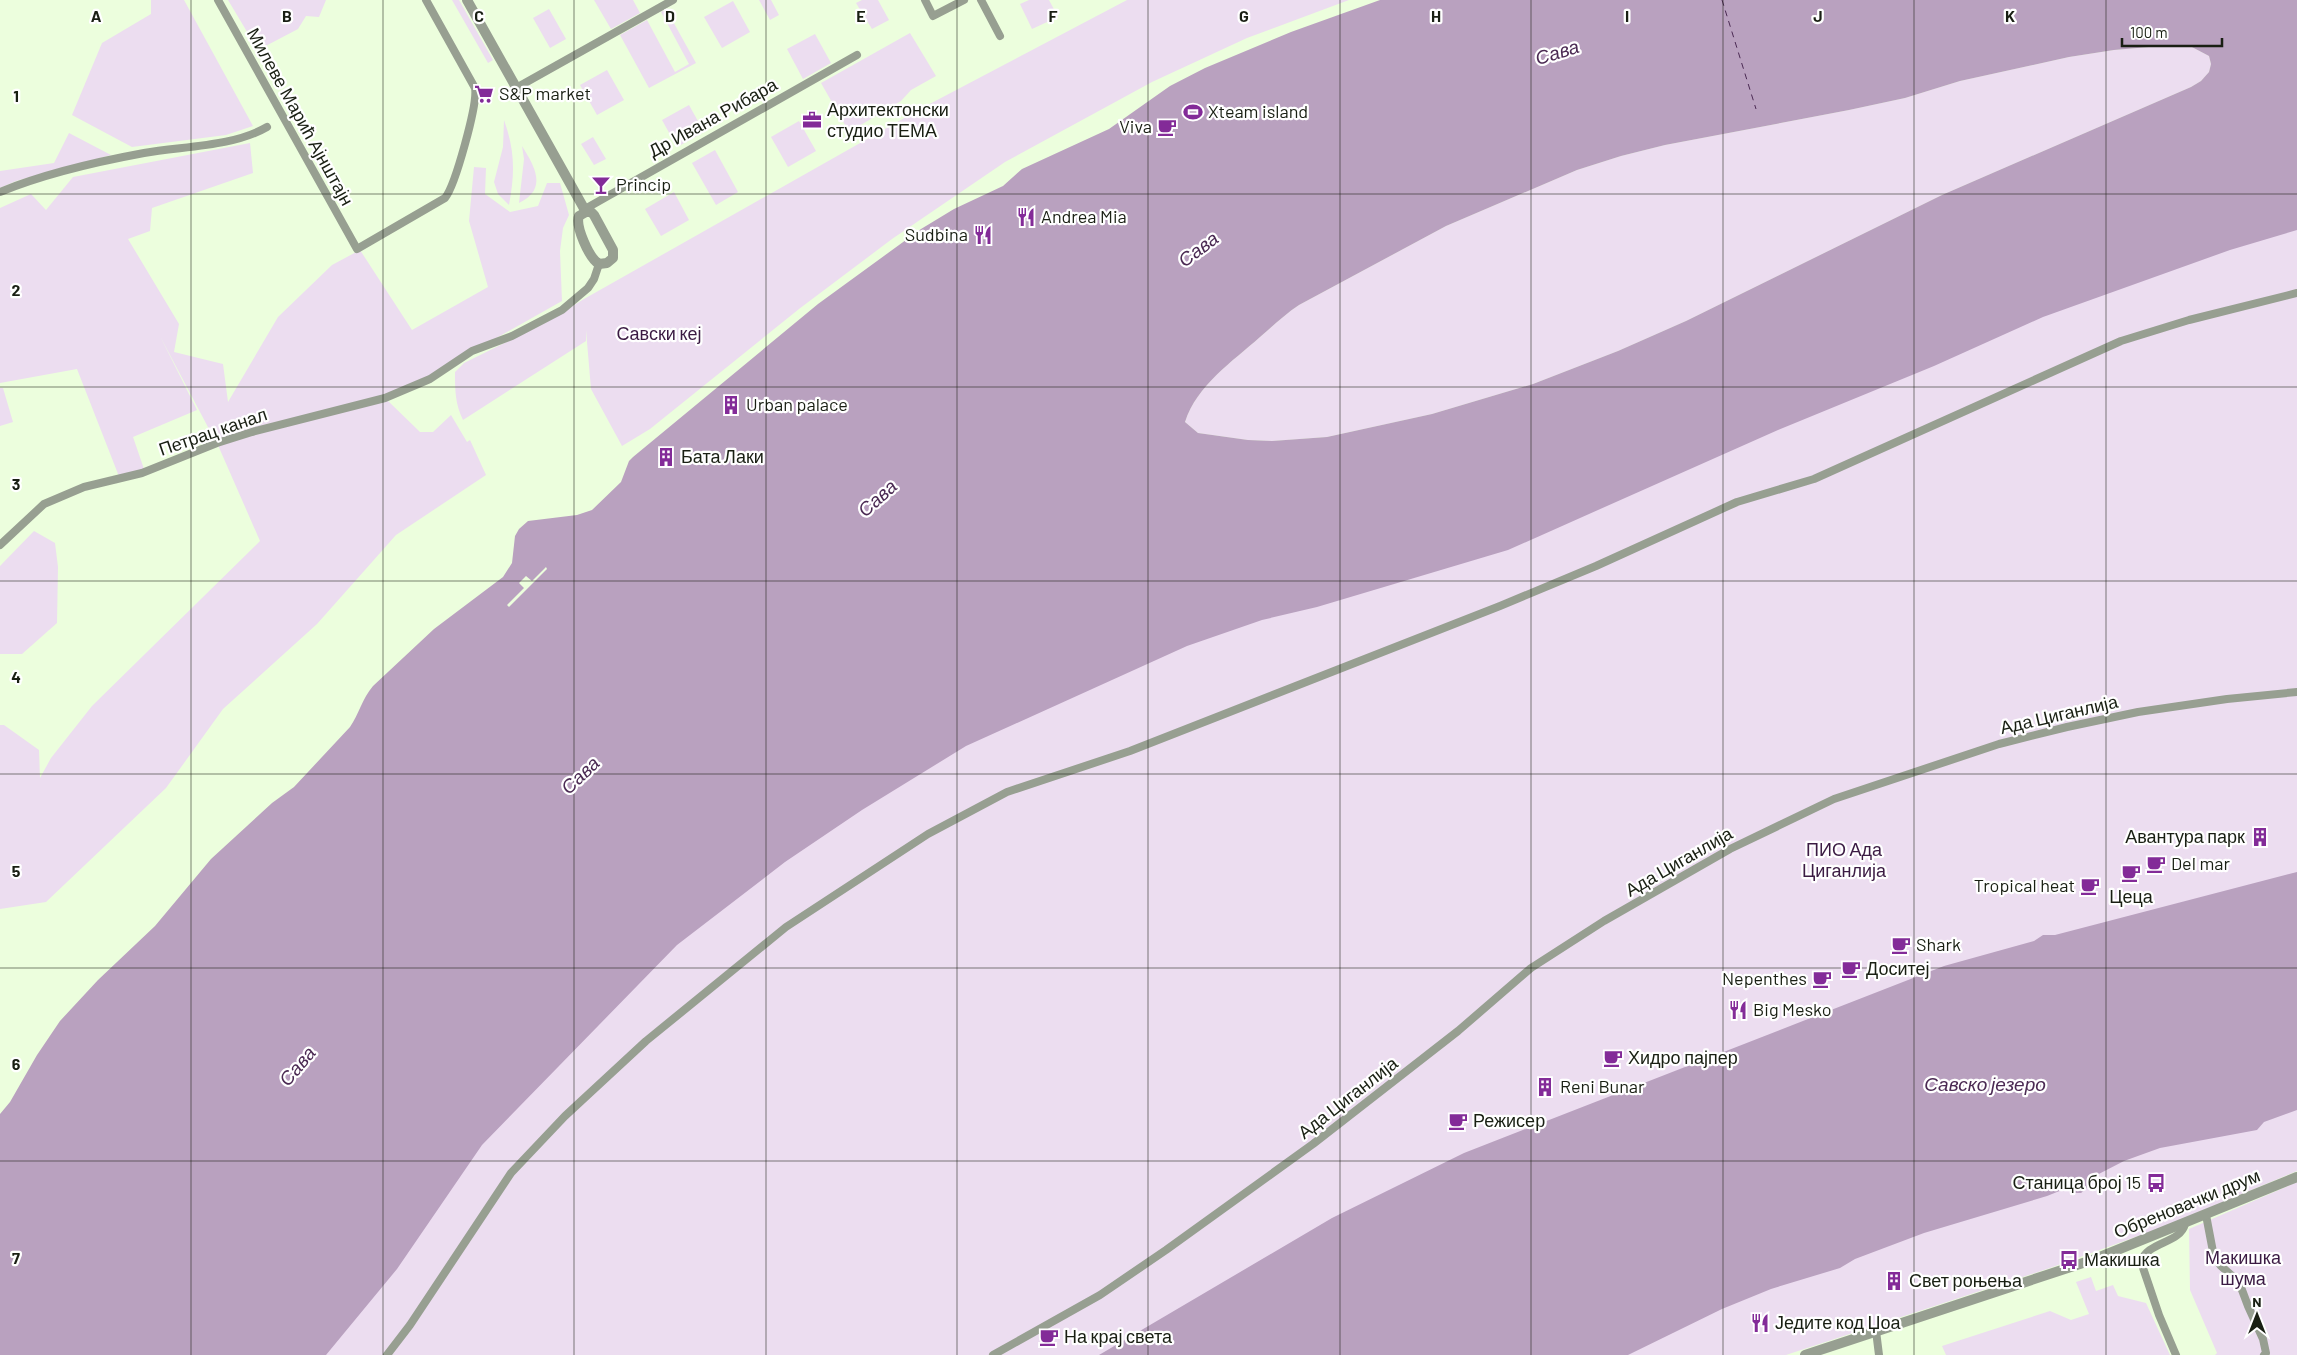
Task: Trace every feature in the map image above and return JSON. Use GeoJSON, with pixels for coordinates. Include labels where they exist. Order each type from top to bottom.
{"type":"FeatureCollection","features":[{"type":"Feature","properties":{"kind":"street","name":"Милеве Марић Ајнштајн"},"geometry":{"type":"LineString","coordinates":[[218,0],[357,249],[445,198],[451,188],[466,137],[475,101],[475,88],[426,0]]}},
{"type":"Feature","properties":{"kind":"street"},"geometry":{"type":"LineString","coordinates":[[467,0],[585,210],[594,215],[613,250],[611,261],[599,264],[590,255],[577,223],[585,210]]}},
{"type":"Feature","properties":{"kind":"street"},"geometry":{"type":"LineString","coordinates":[[516,88],[673,0]]}},
{"type":"Feature","properties":{"kind":"street"},"geometry":{"type":"LineString","coordinates":[[925,0],[933,16],[964,0]]}},
{"type":"Feature","properties":{"kind":"street"},"geometry":{"type":"LineString","coordinates":[[982,0],[1000,36]]}},
{"type":"Feature","properties":{"kind":"street","name":"Др Ивана Рибара"},"geometry":{"type":"LineString","coordinates":[[585,210],[857,55]]}},
{"type":"Feature","properties":{"kind":"street"},"geometry":{"type":"LineString","coordinates":[[0,192],[40,176],[144,153],[239,139],[256,134],[267,127]]}},
{"type":"Feature","properties":{"kind":"street","name":"Петрац канал"},"geometry":{"type":"LineString","coordinates":[[0,546],[44,504],[76,491],[142,473],[252,432],[385,398],[430,378],[472,352],[512,336],[562,310],[588,288],[594,279],[599,264]]}},
{"type":"Feature","properties":{"kind":"street"},"geometry":{"type":"LineString","coordinates":[[387,1355],[410,1325],[512,1173],[565,1116],[646,1041],[786,927],[928,834],[1007,792],[1130,751],[1500,606],[1596,566],[1737,502],[1814,479],[2121,341],[2189,320],[2297,293]]}},
{"type":"Feature","properties":{"kind":"street","name":"Ада Циганлија"},"geometry":{"type":"LineString","coordinates":[[994,1355],[1100,1295],[1166,1250],[1320,1139],[1458,1031],[1532,968],[1604,921],[1730,849],[1834,799],[1999,744],[2067,726],[2138,712],[2297,692]]}},
{"type":"Feature","properties":{"kind":"street","name":"Обреновачки друм"},"geometry":{"type":"LineString","coordinates":[[1805,1355],[2069,1268],[2185,1224],[2297,1176]]}},
{"type":"Feature","properties":{"kind":"street"},"geometry":{"type":"LineString","coordinates":[[2206,1215],[2214,1257],[2239,1282],[2263,1339],[2266,1354]]}},
{"type":"Feature","properties":{"kind":"street"},"geometry":{"type":"LineString","coordinates":[[2176,1355],[2159,1315],[2141,1262],[2146,1252],[2178,1233],[2185,1224]]}},
{"type":"Feature","properties":{"kind":"street"},"geometry":{"type":"LineString","coordinates":[[1876,1332],[1879,1355]]}},
{"type":"Feature","properties":{"kind":"green space"},"geometry":{"type":"Polygon","coordinates":[[[151,0],[184,0],[253,126],[226,135],[132,147],[72,115],[102,43],[151,14],[151,0]]]}},
{"type":"Feature","properties":{"kind":"green space"},"geometry":{"type":"Polygon","coordinates":[[[228,0],[326,0],[319,17],[306,16],[298,29],[258,50],[228,0]]]}},
{"type":"Feature","properties":{"kind":"green space"},"geometry":{"type":"Polygon","coordinates":[[[452,0],[459,0],[493,60],[488,63],[452,0]]]}},
{"type":"Feature","properties":{"kind":"green space"},"geometry":{"type":"Polygon","coordinates":[[[594,0],[633,0],[640,13],[611,29],[594,0]]]}},
{"type":"Feature","properties":{"kind":"green space"},"geometry":{"type":"Polygon","coordinates":[[[759,0],[771,0],[779,15],[770,20],[759,0]]]}},
{"type":"Feature","properties":{"kind":"green space"},"geometry":{"type":"Polygon","coordinates":[[[862,0],[878,0],[889,20],[872,29],[856,3],[862,0]]]}},
{"type":"Feature","properties":{"kind":"green space"},"geometry":{"type":"Polygon","coordinates":[[[1029,0],[1049,0],[1058,17],[1032,29],[1020,4],[1029,0]]]}},
{"type":"Feature","properties":{"kind":"green space","name":"Савски кеј"},"geometry":{"type":"Polygon","coordinates":[[[1127,0],[1349,0],[1247,38],[1152,82],[1005,162],[892,239],[799,309],[650,429],[622,446],[591,389],[586,330],[586,341],[463,420],[455,391],[455,372],[464,363],[543,324],[922,108],[1127,0]]]}},
{"type":"Feature","properties":{"kind":"green space"},"geometry":{"type":"Polygon","coordinates":[[[733,1],[750,32],[722,48],[704,17],[733,1]]]}},
{"type":"Feature","properties":{"kind":"green space"},"geometry":{"type":"Polygon","coordinates":[[[549,9],[566,39],[550,48],[533,18],[549,9]]]}},
{"type":"Feature","properties":{"kind":"green space"},"geometry":{"type":"Polygon","coordinates":[[[666,9],[696,63],[649,88],[620,35],[647,20],[675,72],[689,64],[661,12],[666,9]]]}},
{"type":"Feature","properties":{"kind":"green space"},"geometry":{"type":"Polygon","coordinates":[[[910,33],[936,76],[911,90],[901,101],[849,132],[821,83],[910,33]]]}},
{"type":"Feature","properties":{"kind":"green space"},"geometry":{"type":"Polygon","coordinates":[[[815,34],[831,63],[803,79],[787,49],[815,34]]]}},
{"type":"Feature","properties":{"kind":"green space"},"geometry":{"type":"Polygon","coordinates":[[[2172,45],[2190,46],[2209,56],[2211,64],[2209,72],[2201,81],[1942,195],[1686,321],[1618,351],[1533,384],[1432,414],[1327,437],[1272,441],[1248,440],[1198,433],[1185,422],[1198,397],[1216,375],[1299,305],[1446,226],[1577,170],[1665,145],[1905,98],[1960,81],[2069,57],[2114,50],[2172,45]]]}},
{"type":"Feature","properties":{"kind":"green space"},"geometry":{"type":"Polygon","coordinates":[[[607,70],[624,100],[597,115],[580,85],[607,70]]]}},
{"type":"Feature","properties":{"kind":"green space"},"geometry":{"type":"Polygon","coordinates":[[[689,105],[704,132],[677,147],[662,120],[689,105]]]}},
{"type":"Feature","properties":{"kind":"green space"},"geometry":{"type":"Polygon","coordinates":[[[504,120],[508,131],[513,162],[509,205],[498,194],[494,182],[503,147],[504,120]]]}},
{"type":"Feature","properties":{"kind":"green space"},"geometry":{"type":"Polygon","coordinates":[[[799,121],[816,151],[788,167],[771,137],[799,121]]]}},
{"type":"Feature","properties":{"kind":"green space"},"geometry":{"type":"Polygon","coordinates":[[[69,133],[111,155],[16,181],[0,188],[0,171],[54,163],[69,133]]]}},
{"type":"Feature","properties":{"kind":"green space"},"geometry":{"type":"Polygon","coordinates":[[[593,137],[606,159],[594,165],[581,144],[593,137]]]}},
{"type":"Feature","properties":{"kind":"green space"},"geometry":{"type":"Polygon","coordinates":[[[250,143],[253,173],[152,208],[150,231],[128,239],[179,324],[174,352],[223,364],[228,402],[278,317],[332,265],[360,250],[412,330],[488,287],[469,221],[474,167],[486,168],[485,194],[510,212],[538,206],[547,183],[560,183],[569,215],[563,228],[560,251],[562,301],[404,390],[221,438],[210,431],[160,336],[197,410],[133,437],[145,472],[120,479],[77,369],[0,383],[0,208],[31,194],[46,210],[73,177],[250,143]]]}},
{"type":"Feature","properties":{"kind":"green space"},"geometry":{"type":"Polygon","coordinates":[[[522,146],[534,170],[536,184],[534,191],[519,203],[524,159],[522,146]]]}},
{"type":"Feature","properties":{"kind":"green space"},"geometry":{"type":"Polygon","coordinates":[[[715,150],[738,192],[716,205],[692,163],[715,150]]]}},
{"type":"Feature","properties":{"kind":"green space","name":"ПИО Ада Циганлија"},"geometry":{"type":"Polygon","coordinates":[[[2297,183],[2297,1171],[2163,1227],[2050,1268],[1786,1355],[266,1355],[365,1230],[905,726],[2297,183]]]}},
{"type":"Feature","properties":{"kind":"green space"},"geometry":{"type":"Polygon","coordinates":[[[674,192],[689,220],[661,236],[645,209],[674,192]]]}},
{"type":"Feature","properties":{"kind":"green space"},"geometry":{"type":"Polygon","coordinates":[[[0,388],[3,388],[13,422],[0,426],[0,388]]]}},
{"type":"Feature","properties":{"kind":"green space"},"geometry":{"type":"Polygon","coordinates":[[[385,398],[420,432],[433,432],[451,415],[467,442],[470,440],[486,475],[396,535],[317,624],[223,709],[166,788],[46,902],[0,909],[0,725],[4,725],[39,750],[40,778],[51,758],[92,706],[260,541],[217,443],[385,398]]]}},
{"type":"Feature","properties":{"kind":"green space"},"geometry":{"type":"Polygon","coordinates":[[[34,531],[55,543],[58,567],[57,623],[22,654],[0,654],[0,566],[34,531]]]}},
{"type":"Feature","properties":{"kind":"green space","name":"Макишка шума"},"geometry":{"type":"Polygon","coordinates":[[[2297,1182],[2297,1355],[2215,1355],[2217,1353],[2190,1290],[2189,1229],[2297,1182]]]}},
{"type":"Feature","properties":{"kind":"green space"},"geometry":{"type":"Polygon","coordinates":[[[2091,1277],[2096,1291],[2113,1285],[2118,1296],[2146,1303],[2170,1355],[1946,1355],[1942,1346],[2050,1311],[2071,1320],[2089,1314],[2076,1282],[2091,1277]]]}},
{"type":"Feature","properties":{"kind":"water","name":"Сава"},"geometry":{"type":"Polygon","coordinates":[[[1380,0],[2297,0],[2297,230],[2230,250],[2043,317],[1934,366],[1778,430],[1508,550],[1317,607],[1262,620],[1187,646],[966,746],[862,810],[785,862],[677,945],[482,1145],[397,1269],[326,1355],[0,1355],[0,1114],[10,1102],[37,1055],[60,1021],[98,980],[155,926],[211,859],[272,803],[294,787],[350,727],[373,686],[434,629],[503,577],[512,563],[515,536],[519,529],[528,521],[577,515],[592,510],[621,482],[629,461],[633,457],[818,304],[921,229],[954,209],[1003,186],[1022,169],[1109,129],[1170,86],[1205,68],[1291,32],[1380,0]],[[2172,45],[2114,50],[2069,57],[1960,81],[1905,98],[1665,145],[1577,170],[1446,226],[1299,305],[1216,375],[1198,397],[1185,422],[1198,433],[1248,440],[1272,441],[1327,437],[1432,414],[1533,384],[1618,351],[1686,321],[1942,195],[2191,87],[2201,81],[2209,72],[2211,64],[2209,56],[2190,46],[2172,45]]]}},
{"type":"Feature","properties":{"kind":"water","name":"Савско језеро"},"geometry":{"type":"Polygon","coordinates":[[[2297,872],[2297,1110],[2264,1122],[2257,1130],[2160,1148],[2124,1161],[2089,1179],[2087,1188],[2081,1193],[2073,1193],[2067,1188],[2047,1196],[1924,1233],[1855,1259],[1840,1268],[1771,1289],[1722,1309],[1628,1355],[1099,1355],[1332,1218],[1464,1153],[1944,966],[2034,941],[2043,935],[2055,935],[2297,872]]]}},
{"type":"Feature","properties":{"kind":"pier"},"geometry":{"type":"Polygon","coordinates":[[[546,567],[547,569],[509,607],[507,605],[524,588],[519,583],[526,576],[532,581],[546,567]]]}},
{"type":"Feature","properties":{"kind":"ferry route"},"geometry":{"type":"LineString","coordinates":[[1722,0],[1756,109]]}},
{"type":"Feature","properties":{"kind":"place","name":"S&P market"},"geometry":{"type":"Point","coordinates":[484,94]}},
{"type":"Feature","properties":{"kind":"place","name":"Xteam island"},"geometry":{"type":"Point","coordinates":[1193,112]}},
{"type":"Feature","properties":{"kind":"place","name":"Архитектонски студио ТЕМА"},"geometry":{"type":"Point","coordinates":[812,120]}},
{"type":"Feature","properties":{"kind":"place","name":"Viva"},"geometry":{"type":"Point","coordinates":[1167,127]}},
{"type":"Feature","properties":{"kind":"place","name":"Princip"},"geometry":{"type":"Point","coordinates":[601,185]}},
{"type":"Feature","properties":{"kind":"place","name":"Andrea Mia"},"geometry":{"type":"Point","coordinates":[1026,217]}},
{"type":"Feature","properties":{"kind":"place","name":"Sudbina"},"geometry":{"type":"Point","coordinates":[983,235]}},
{"type":"Feature","properties":{"kind":"place","name":"Urban palace"},"geometry":{"type":"Point","coordinates":[731,405]}},
{"type":"Feature","properties":{"kind":"place","name":"Бата Лаки"},"geometry":{"type":"Point","coordinates":[666,457]}},
{"type":"Feature","properties":{"kind":"place","name":"Авантура парк"},"geometry":{"type":"Point","coordinates":[2260,837]}},
{"type":"Feature","properties":{"kind":"place","name":"Del mar"},"geometry":{"type":"Point","coordinates":[2156,864]}},
{"type":"Feature","properties":{"kind":"place","name":"Цеца"},"geometry":{"type":"Point","coordinates":[2131,873]}},
{"type":"Feature","properties":{"kind":"place","name":"Tropical heat"},"geometry":{"type":"Point","coordinates":[2090,886]}},
{"type":"Feature","properties":{"kind":"place","name":"Shark"},"geometry":{"type":"Point","coordinates":[1901,945]}},
{"type":"Feature","properties":{"kind":"place","name":"Доситеј"},"geometry":{"type":"Point","coordinates":[1851,969]}},
{"type":"Feature","properties":{"kind":"place","name":"Nepenthes"},"geometry":{"type":"Point","coordinates":[1822,979]}},
{"type":"Feature","properties":{"kind":"place","name":"Big Mesko"},"geometry":{"type":"Point","coordinates":[1738,1010]}},
{"type":"Feature","properties":{"kind":"place","name":"Хидро пајпер"},"geometry":{"type":"Point","coordinates":[1613,1058]}},
{"type":"Feature","properties":{"kind":"place","name":"Reni Bunar"},"geometry":{"type":"Point","coordinates":[1545,1087]}},
{"type":"Feature","properties":{"kind":"place","name":"Режисер"},"geometry":{"type":"Point","coordinates":[1458,1121]}},
{"type":"Feature","properties":{"kind":"place","name":"Станица број 15"},"geometry":{"type":"Point","coordinates":[2156,1183]}},
{"type":"Feature","properties":{"kind":"place","name":"Макишка"},"geometry":{"type":"Point","coordinates":[2069,1260]}},
{"type":"Feature","properties":{"kind":"place","name":"Свет роњења"},"geometry":{"type":"Point","coordinates":[1894,1281]}},
{"type":"Feature","properties":{"kind":"place","name":"Једите код Џоа"},"geometry":{"type":"Point","coordinates":[1760,1323]}},
{"type":"Feature","properties":{"kind":"place","name":"На крај света"},"geometry":{"type":"Point","coordinates":[1049,1337]}}]}
